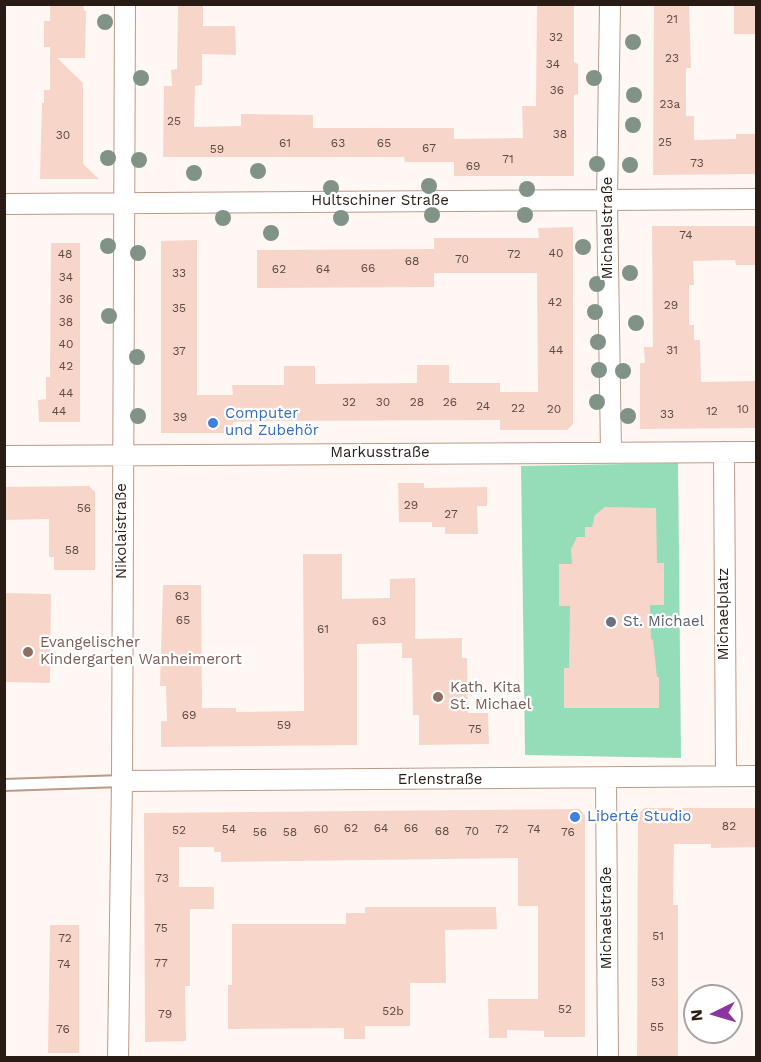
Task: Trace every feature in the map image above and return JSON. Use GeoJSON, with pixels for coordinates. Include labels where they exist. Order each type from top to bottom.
{"type":"FeatureCollection","features":[{"type":"Feature","properties":{"kind":"street","name":"Nikolaistraße"},"geometry":{"type":"LineString","coordinates":[[118,1058],[123,781],[122,454],[125,4]]}},
{"type":"Feature","properties":{"kind":"street","name":"Michaelstraße"},"geometry":{"type":"LineString","coordinates":[[610,4],[607,201],[611,451]]}},
{"type":"Feature","properties":{"kind":"street","name":"Hultschiner Straße"},"geometry":{"type":"LineString","coordinates":[[4,204],[756,199]]}},
{"type":"Feature","properties":{"kind":"street","name":"Michaelplatz"},"geometry":{"type":"LineString","coordinates":[[724,452],[726,776]]}},
{"type":"Feature","properties":{"kind":"street","name":"Markusstraße"},"geometry":{"type":"LineString","coordinates":[[4,456],[756,452]]}},
{"type":"Feature","properties":{"kind":"street","name":"Erlenstraße"},"geometry":{"type":"LineString","coordinates":[[123,781],[606,779],[756,776]]}},
{"type":"Feature","properties":{"kind":"street","name":"Michaelstraße"},"geometry":{"type":"LineString","coordinates":[[606,779],[608,1058]]}},
{"type":"Feature","properties":{"kind":"lane"},"geometry":{"type":"LineString","coordinates":[[4,784],[123,781]]}},
{"type":"Feature","properties":{"kind":"green space"},"geometry":{"type":"Polygon","coordinates":[[[678,463],[681,758],[525,755],[521,466],[678,463]]]}},
{"type":"Feature","properties":{"kind":"building"},"geometry":{"type":"Polygon","coordinates":[[[50,4],[83,4],[84,11],[86,11],[85,58],[57,58],[83,83],[83,164],[99,179],[40,179],[42,103],[44,103],[44,90],[50,90],[50,47],[44,47],[44,21],[50,21],[50,4]]]}},
{"type":"Feature","properties":{"kind":"building"},"geometry":{"type":"Polygon","coordinates":[[[178,4],[203,4],[203,26],[235,26],[236,55],[202,54],[202,85],[195,86],[194,127],[241,126],[241,114],[313,115],[313,128],[454,128],[454,139],[523,138],[522,106],[536,106],[537,4],[574,4],[574,62],[578,64],[578,94],[574,95],[574,176],[454,176],[454,162],[405,162],[404,157],[163,157],[164,86],[172,86],[171,70],[177,69],[178,4]]]}},
{"type":"Feature","properties":{"kind":"building"},"geometry":{"type":"Polygon","coordinates":[[[654,4],[689,4],[691,68],[686,68],[686,116],[694,116],[694,140],[736,139],[736,134],[756,134],[756,174],[653,175],[654,4]]]}},
{"type":"Feature","properties":{"kind":"building"},"geometry":{"type":"Polygon","coordinates":[[[734,4],[756,4],[756,34],[734,34],[734,4]]]}},
{"type":"Feature","properties":{"kind":"building"},"geometry":{"type":"Polygon","coordinates":[[[652,226],[756,226],[756,265],[736,265],[735,260],[693,261],[694,285],[689,285],[689,325],[694,325],[694,340],[700,340],[701,382],[756,381],[756,428],[640,429],[640,363],[645,363],[644,347],[653,347],[652,226]]]}},
{"type":"Feature","properties":{"kind":"building"},"geometry":{"type":"Polygon","coordinates":[[[573,227],[573,424],[567,430],[500,430],[500,420],[267,421],[233,422],[233,433],[161,433],[161,241],[197,240],[197,395],[233,395],[232,385],[284,385],[284,366],[315,366],[315,384],[417,383],[417,365],[449,365],[449,383],[500,383],[500,392],[538,392],[537,273],[434,273],[434,287],[257,288],[257,250],[434,249],[434,238],[539,238],[538,228],[573,227]]]}},
{"type":"Feature","properties":{"kind":"building"},"geometry":{"type":"Polygon","coordinates":[[[51,243],[80,243],[80,422],[39,422],[38,400],[46,399],[46,377],[50,377],[51,243]]]}},
{"type":"Feature","properties":{"kind":"building"},"geometry":{"type":"Polygon","coordinates":[[[398,483],[424,483],[424,488],[487,487],[487,506],[477,506],[478,534],[445,534],[445,527],[432,527],[432,522],[399,522],[398,483]]]}},
{"type":"Feature","properties":{"kind":"building"},"geometry":{"type":"Polygon","coordinates":[[[89,486],[95,492],[95,570],[54,570],[54,557],[49,557],[49,519],[4,520],[4,487],[89,486]]]}},
{"type":"Feature","properties":{"kind":"building","name":"St. Michael"},"geometry":{"type":"Polygon","coordinates":[[[605,507],[656,508],[657,563],[664,563],[664,605],[650,605],[651,639],[653,640],[657,677],[659,677],[659,708],[564,708],[564,668],[569,668],[570,606],[559,606],[559,564],[572,564],[571,549],[577,537],[585,537],[585,527],[592,527],[595,515],[605,507]]]}},
{"type":"Feature","properties":{"kind":"building"},"geometry":{"type":"Polygon","coordinates":[[[303,554],[342,554],[342,599],[390,598],[390,579],[415,578],[415,639],[462,638],[462,658],[467,658],[468,713],[488,713],[489,744],[419,745],[419,715],[413,715],[412,658],[402,658],[402,643],[357,644],[357,745],[161,747],[161,721],[167,721],[166,686],[160,686],[163,585],[201,585],[202,708],[236,708],[236,712],[304,711],[303,554]]]}},
{"type":"Feature","properties":{"kind":"building"},"geometry":{"type":"Polygon","coordinates":[[[5,593],[51,594],[50,683],[5,682],[5,593]]]}},
{"type":"Feature","properties":{"kind":"building"},"geometry":{"type":"Polygon","coordinates":[[[644,808],[756,808],[756,847],[711,848],[711,844],[674,844],[673,905],[678,905],[678,1058],[637,1058],[638,815],[644,808]]]}},
{"type":"Feature","properties":{"kind":"building"},"geometry":{"type":"Polygon","coordinates":[[[580,809],[585,815],[585,1037],[544,1037],[544,1031],[507,1030],[507,1038],[489,1038],[488,999],[538,999],[538,906],[518,906],[518,858],[221,862],[221,852],[214,852],[214,847],[179,847],[179,887],[214,887],[214,909],[190,909],[190,986],[185,986],[186,1041],[145,1042],[144,813],[580,809]]]}},
{"type":"Feature","properties":{"kind":"building"},"geometry":{"type":"Polygon","coordinates":[[[365,907],[496,907],[497,929],[445,930],[446,983],[410,983],[410,1026],[365,1026],[365,1039],[344,1039],[344,1028],[228,1029],[228,985],[232,985],[232,924],[346,924],[346,913],[365,913],[365,907]]]}},
{"type":"Feature","properties":{"kind":"building"},"geometry":{"type":"Polygon","coordinates":[[[50,925],[79,925],[79,1053],[48,1053],[50,925]]]}},
{"type":"Feature","properties":{"kind":"place","name":"Computer und Zubehör"},"geometry":{"type":"Point","coordinates":[213,423]}},
{"type":"Feature","properties":{"kind":"place","name":"St. Michael"},"geometry":{"type":"Point","coordinates":[611,622]}},
{"type":"Feature","properties":{"kind":"place","name":"Evangelischer Kindergarten Wanheimerort"},"geometry":{"type":"Point","coordinates":[28,652]}},
{"type":"Feature","properties":{"kind":"place","name":"Kath. Kita St. Michael"},"geometry":{"type":"Point","coordinates":[438,697]}},
{"type":"Feature","properties":{"kind":"place","name":"Liberté Studio"},"geometry":{"type":"Point","coordinates":[575,817]}}]}
